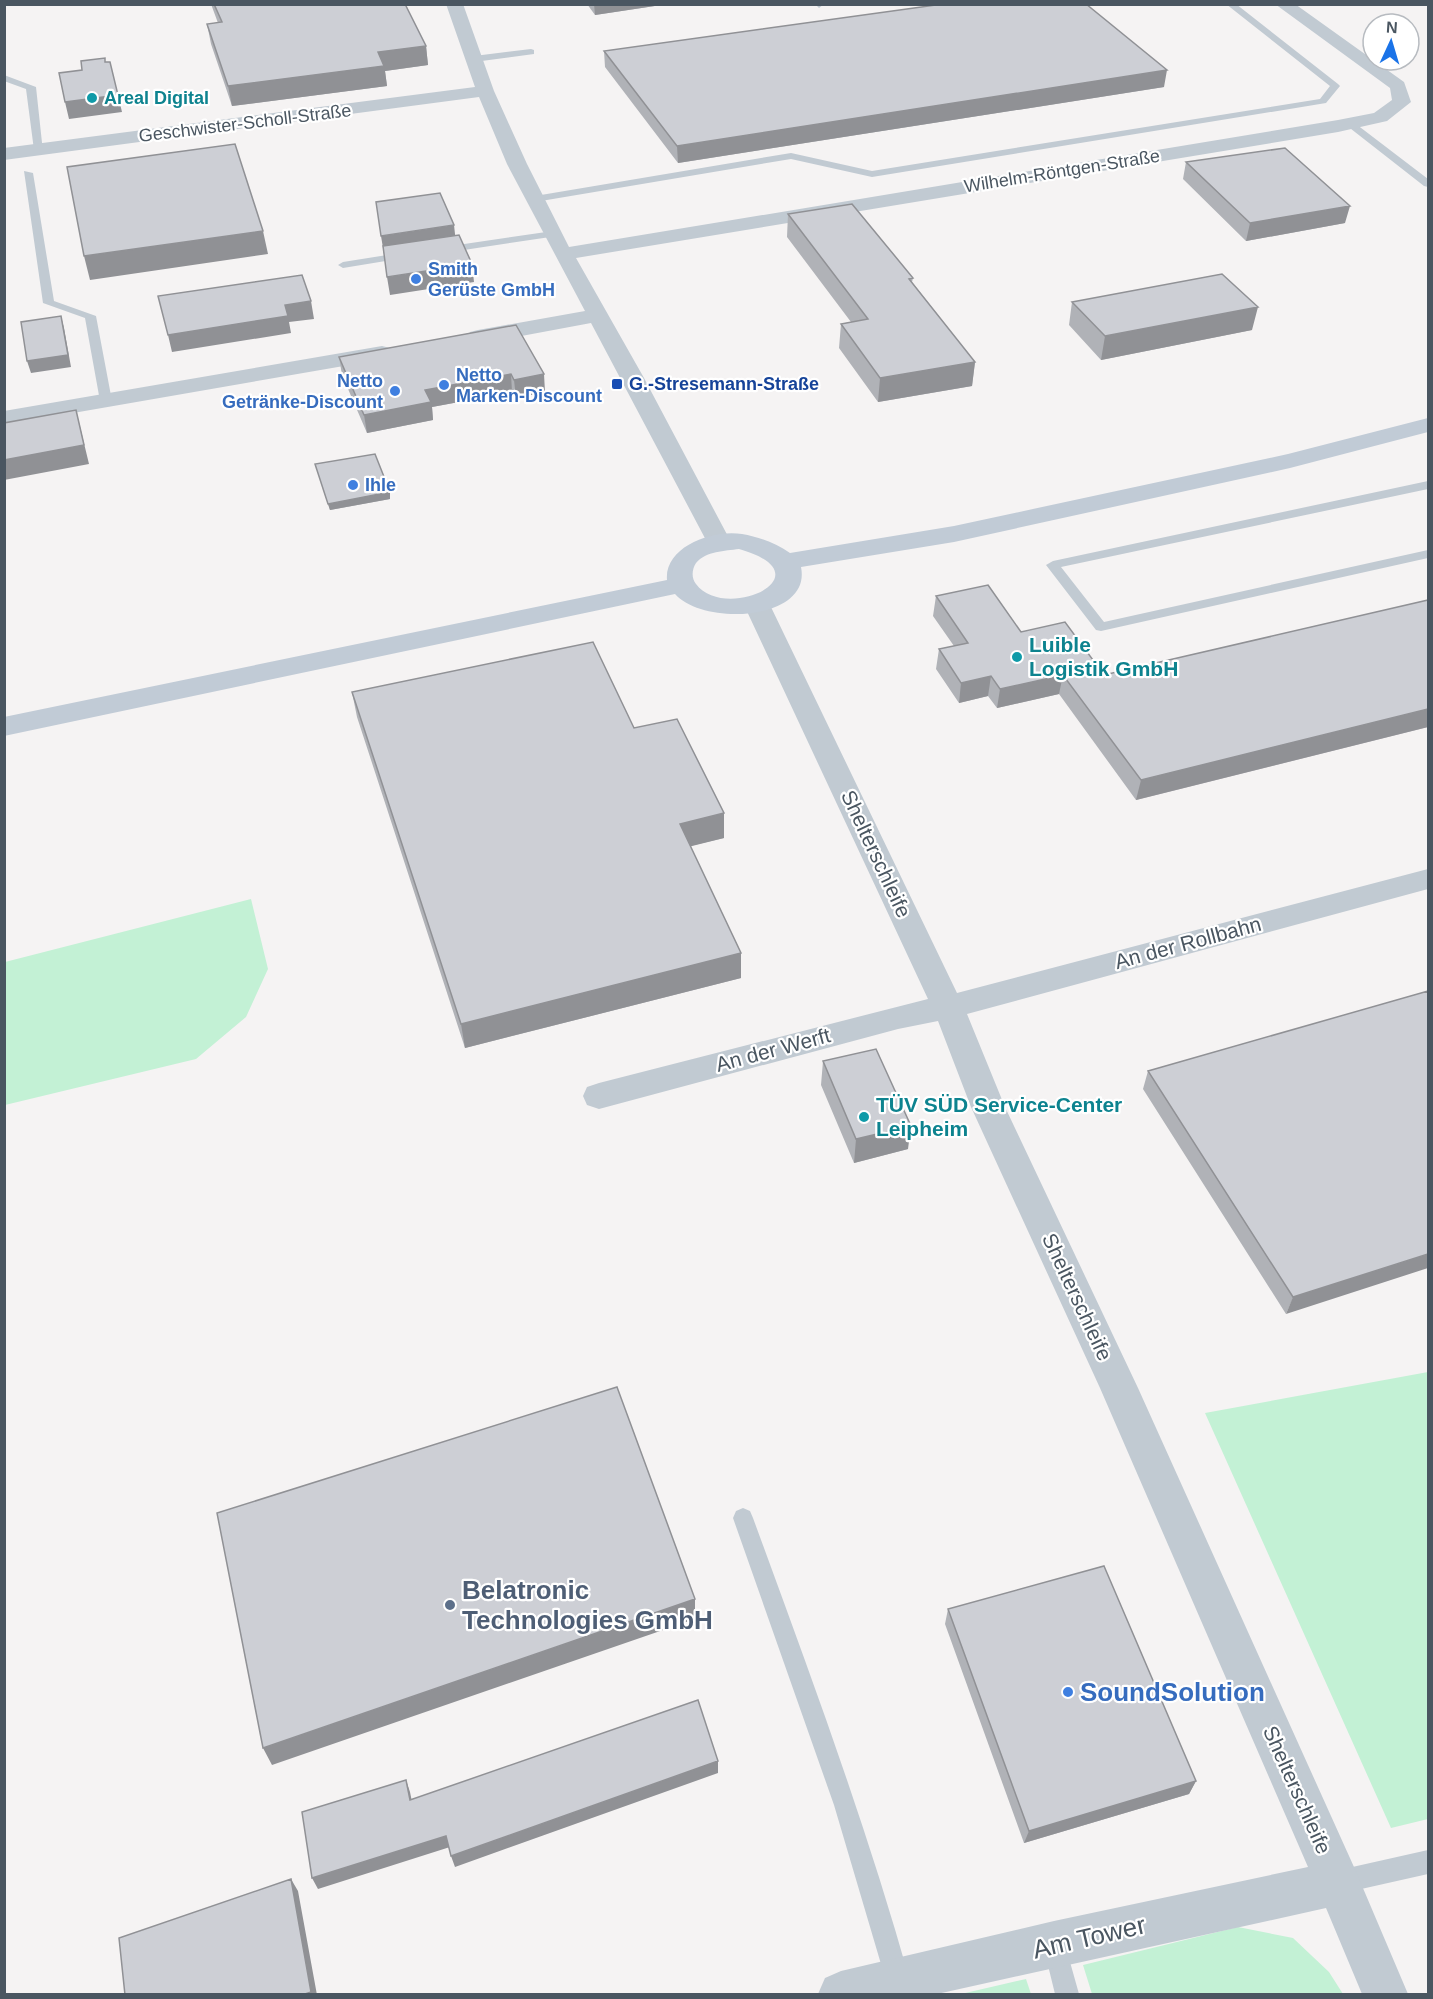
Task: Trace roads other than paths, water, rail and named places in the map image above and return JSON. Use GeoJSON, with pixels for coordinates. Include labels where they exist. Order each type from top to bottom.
{"type":"FeatureCollection","features":[{"type":"Feature","properties":{"kind":"main road"},"geometry":{"type":"LineString","coordinates":[[785,562],[954,534],[1290,461],[1428,425]]}},
{"type":"Feature","properties":{"kind":"main road"},"geometry":{"type":"LineString","coordinates":[[739,541],[758,544],[774,552],[785,562],[789,574],[785,587],[774,597],[757,605],[734,608],[711,605],[692,597],[680,585],[677,574],[680,563],[689,553],[702,546],[719,542],[739,541]]}},
{"type":"Feature","properties":{"kind":"main road"},"geometry":{"type":"LineString","coordinates":[[4,727],[680,585]]}},
{"type":"Feature","properties":{"kind":"street"},"geometry":{"type":"LineString","coordinates":[[454,4],[485,91],[535,199],[719,542]]}},
{"type":"Feature","properties":{"kind":"street","name":"Wilhelm-Röntgen-Straße"},"geometry":{"type":"LineString","coordinates":[[563,254],[1349,123],[1380,117],[1401,102],[1398,86],[1283,4]]}},
{"type":"Feature","properties":{"kind":"street","name":"Geschwister-Scholl-Straße"},"geometry":{"type":"LineString","coordinates":[[4,154],[485,91]]}},
{"type":"Feature","properties":{"kind":"street"},"geometry":{"type":"LineString","coordinates":[[454,341],[598,315]]}},
{"type":"Feature","properties":{"kind":"street"},"geometry":{"type":"LineString","coordinates":[[4,418],[408,349]]}},
{"type":"Feature","properties":{"kind":"street","name":"Shelterschleife"},"geometry":{"type":"LineString","coordinates":[[757,605],[948,1007],[988,1107],[1119,1388],[1338,1882],[1384,1995]]}},
{"type":"Feature","properties":{"kind":"street","name":"An der Rollbahn"},"geometry":{"type":"LineString","coordinates":[[948,1007],[1428,879]]}},
{"type":"Feature","properties":{"kind":"street","name":"An der Werft"},"geometry":{"type":"LineString","coordinates":[[599,1096],[898,1017],[948,1007]]}},
{"type":"Feature","properties":{"kind":"street","name":"Am Tower"},"geometry":{"type":"LineString","coordinates":[[841,1995],[1054,1944],[1338,1882]]}},
{"type":"Feature","properties":{"kind":"lane"},"geometry":{"type":"LineString","coordinates":[[535,199],[791,156],[872,174],[1323,101],[1335,86],[1230,4]]}},
{"type":"Feature","properties":{"kind":"lane"},"geometry":{"type":"LineString","coordinates":[[474,59],[531,52]]}},
{"type":"Feature","properties":{"kind":"lane"},"geometry":{"type":"LineString","coordinates":[[4,78],[30,87],[39,150]]}},
{"type":"Feature","properties":{"kind":"lane"},"geometry":{"type":"LineString","coordinates":[[1349,123],[1428,184]]}},
{"type":"Feature","properties":{"kind":"lane"},"geometry":{"type":"LineString","coordinates":[[28,173],[49,303],[90,316],[106,400]]}},
{"type":"Feature","properties":{"kind":"lane"},"geometry":{"type":"LineString","coordinates":[[436,251],[553,234]]}},
{"type":"Feature","properties":{"kind":"lane"},"geometry":{"type":"LineString","coordinates":[[344,265],[413,254]]}},
{"type":"Feature","properties":{"kind":"lane"},"geometry":{"type":"LineString","coordinates":[[1428,485],[1053,565],[1101,627],[1428,554]]}},
{"type":"Feature","properties":{"kind":"lane"},"geometry":{"type":"LineString","coordinates":[[743,1518],[841,1787],[879,1908],[899,1982]]}},
{"type":"Feature","properties":{"kind":"lane"},"geometry":{"type":"LineString","coordinates":[[1338,1882],[1428,1862]]}},
{"type":"Feature","properties":{"kind":"lane"},"geometry":{"type":"LineString","coordinates":[[1054,1944],[1067,1995]]}},
{"type":"Feature","properties":{"kind":"place","name":"Areal Digital"},"geometry":{"type":"Point","coordinates":[92,98]}},
{"type":"Feature","properties":{"kind":"place","name":"Smith Gerüste GmbH"},"geometry":{"type":"Point","coordinates":[416,279]}},
{"type":"Feature","properties":{"kind":"place","name":"G.-Stresemann-Straße"},"geometry":{"type":"Point","coordinates":[617,384]}},
{"type":"Feature","properties":{"kind":"place","name":"Netto Marken-Discount"},"geometry":{"type":"Point","coordinates":[444,385]}},
{"type":"Feature","properties":{"kind":"place","name":"Netto Getränke-Discount"},"geometry":{"type":"Point","coordinates":[395,391]}},
{"type":"Feature","properties":{"kind":"place","name":"Ihle"},"geometry":{"type":"Point","coordinates":[353,485]}},
{"type":"Feature","properties":{"kind":"place","name":"Luible Logistik GmbH"},"geometry":{"type":"Point","coordinates":[1017,657]}},
{"type":"Feature","properties":{"kind":"place","name":"TÜV SÜD Service-Center Leipheim"},"geometry":{"type":"Point","coordinates":[864,1117]}},
{"type":"Feature","properties":{"kind":"place","name":"Belatronic Technologies GmbH"},"geometry":{"type":"Point","coordinates":[450,1605]}},
{"type":"Feature","properties":{"kind":"place","name":"SoundSolution"},"geometry":{"type":"Point","coordinates":[1068,1692]}}]}
